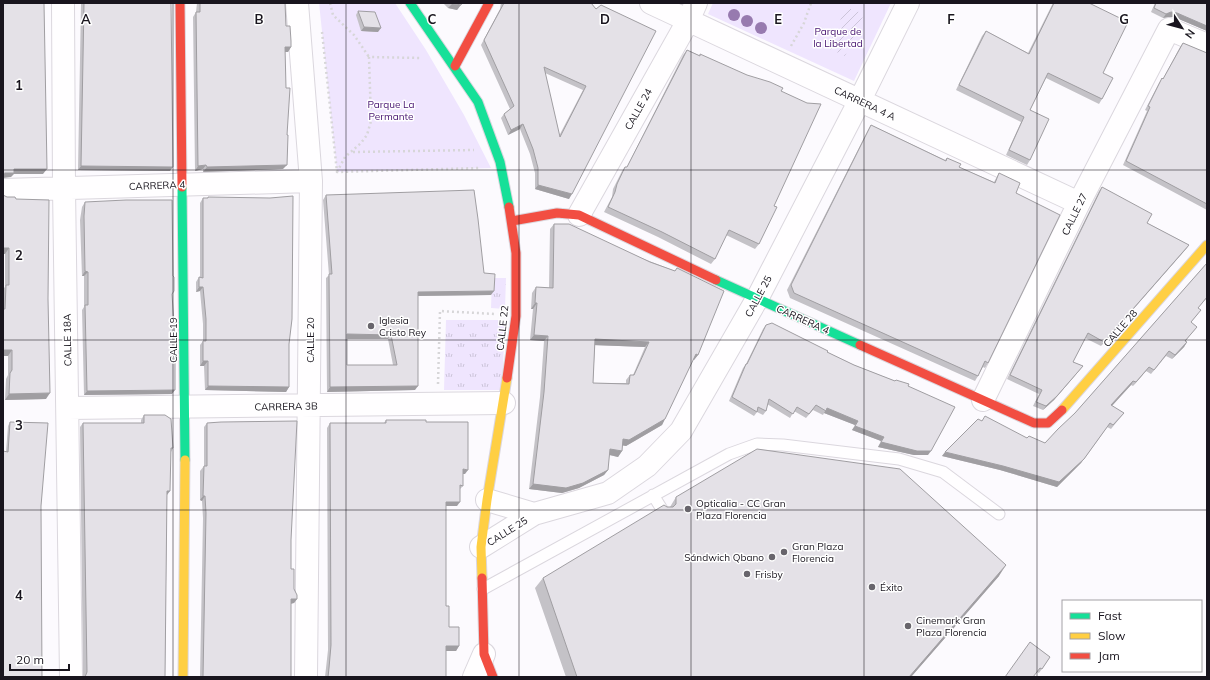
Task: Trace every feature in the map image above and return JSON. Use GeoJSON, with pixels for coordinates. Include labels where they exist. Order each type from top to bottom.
{"type":"FeatureCollection","features":[{"type":"Feature","properties":{"kind":"main road","name":"CALLE 19"},"geometry":{"type":"LineString","coordinates":[[180,3],[183,185],[184,677]]}},
{"type":"Feature","properties":{"kind":"main road","name":"CALLE 22"},"geometry":{"type":"LineString","coordinates":[[410,3],[455,66],[478,102],[500,162],[512,221],[516,253],[516,316],[481,547],[484,654],[493,677]]}},
{"type":"Feature","properties":{"kind":"main road"},"geometry":{"type":"LineString","coordinates":[[455,66],[489,3]]}},
{"type":"Feature","properties":{"kind":"main road","name":"CARRERA 4"},"geometry":{"type":"LineString","coordinates":[[512,221],[557,212],[579,215],[757,299],[983,400],[1034,422],[1048,423]]}},
{"type":"Feature","properties":{"kind":"main road","name":"CALLE 28"},"geometry":{"type":"LineString","coordinates":[[1048,423],[1068,403],[1207,246]]}},
{"type":"Feature","properties":{"kind":"street","name":"CALLE 18A"},"geometry":{"type":"LineString","coordinates":[[63,3],[71,677]]}},
{"type":"Feature","properties":{"kind":"street","name":"CALLE 20"},"geometry":{"type":"LineString","coordinates":[[297,3],[311,181],[306,677]]}},
{"type":"Feature","properties":{"kind":"street","name":"CARRERA 4 A"},"geometry":{"type":"LineString","coordinates":[[651,3],[692,12],[860,100],[1080,203]]}},
{"type":"Feature","properties":{"kind":"street","name":"CALLE 25"},"geometry":{"type":"LineString","coordinates":[[481,547],[534,514],[608,493],[647,466],[681,432],[757,299],[860,100],[908,3]]}},
{"type":"Feature","properties":{"kind":"street","name":"CALLE 24"},"geometry":{"type":"LineString","coordinates":[[579,215],[692,12]]}},
{"type":"Feature","properties":{"kind":"street","name":"CALLE 27"},"geometry":{"type":"LineString","coordinates":[[983,400],[1080,203],[1169,29],[1207,45]]}},
{"type":"Feature","properties":{"kind":"street","name":"CARRERA 4"},"geometry":{"type":"LineString","coordinates":[[3,190],[311,181]]}},
{"type":"Feature","properties":{"kind":"street","name":"CARRERA 3B"},"geometry":{"type":"LineString","coordinates":[[68,408],[504,403]]}},
{"type":"Feature","properties":{"kind":"street","name":"CALLE 25"},"geometry":{"type":"LineString","coordinates":[[487,500],[534,514]]}},
{"type":"Feature","properties":{"kind":"street"},"geometry":{"type":"LineString","coordinates":[[474,677],[484,654]]}},
{"type":"Feature","properties":{"kind":"lane"},"geometry":{"type":"LineString","coordinates":[[483,589],[729,454],[756,444],[783,445],[899,459],[943,472],[999,514]]}},
{"type":"Feature","properties":{"kind":"lane"},"geometry":{"type":"LineString","coordinates":[[653,495],[664,511]]}},
{"type":"Feature","properties":{"kind":"path"},"geometry":{"type":"LineString","coordinates":[[330,3],[333,15],[354,35],[369,58],[371,121],[367,135],[352,152],[345,156],[338,172]]}},
{"type":"Feature","properties":{"kind":"path"},"geometry":{"type":"LineString","coordinates":[[788,51],[804,23],[811,3]]}},
{"type":"Feature","properties":{"kind":"path"},"geometry":{"type":"LineString","coordinates":[[322,26],[338,172]]}},
{"type":"Feature","properties":{"kind":"path"},"geometry":{"type":"LineString","coordinates":[[369,58],[423,58]]}},
{"type":"Feature","properties":{"kind":"path"},"geometry":{"type":"LineString","coordinates":[[352,152],[475,150]]}},
{"type":"Feature","properties":{"kind":"path"},"geometry":{"type":"LineString","coordinates":[[338,172],[484,168]]}},
{"type":"Feature","properties":{"kind":"path"},"geometry":{"type":"LineString","coordinates":[[438,404],[440,311],[516,316]]}},
{"type":"Feature","properties":{"kind":"green space","name":"Parque La Permante"},"geometry":{"type":"Polygon","coordinates":[[[319,3],[395,3],[426,50],[464,115],[491,168],[337,172],[319,3]]]}},
{"type":"Feature","properties":{"kind":"green space","name":"Parque de la Libertad"},"geometry":{"type":"Polygon","coordinates":[[[713,3],[891,3],[854,81],[708,14],[713,3]]]}},
{"type":"Feature","properties":{"kind":"green space"},"geometry":{"type":"Polygon","coordinates":[[[846,7],[864,14],[845,56],[828,48],[846,7]]]}},
{"type":"Feature","properties":{"kind":"green space"},"geometry":{"type":"Polygon","coordinates":[[[492,278],[506,278],[505,309],[491,308],[492,278]]]}},
{"type":"Feature","properties":{"kind":"green space"},"geometry":{"type":"Polygon","coordinates":[[[446,320],[505,320],[502,390],[444,390],[446,320]]]}},
{"type":"Feature","properties":{"kind":"building"},"geometry":{"type":"Polygon","coordinates":[[[3,3],[44,3],[47,169],[14,169],[14,173],[3,174],[3,3]]]}},
{"type":"Feature","properties":{"kind":"building"},"geometry":{"type":"Polygon","coordinates":[[[84,3],[171,3],[173,167],[81,166],[84,3]]]}},
{"type":"Feature","properties":{"kind":"building"},"geometry":{"type":"Polygon","coordinates":[[[200,3],[285,3],[286,26],[290,26],[291,41],[291,47],[285,47],[286,88],[290,88],[287,165],[198,166],[196,12],[200,12],[200,3]]]}},
{"type":"Feature","properties":{"kind":"building"},"geometry":{"type":"Polygon","coordinates":[[[451,3],[462,3],[461,5],[451,3]]]}},
{"type":"Feature","properties":{"kind":"building"},"geometry":{"type":"Polygon","coordinates":[[[504,3],[591,3],[596,9],[601,5],[656,31],[572,194],[538,185],[538,168],[533,149],[523,124],[511,130],[504,114],[514,106],[484,40],[504,3]],[[544,67],[560,137],[586,86],[544,67]]]}},
{"type":"Feature","properties":{"kind":"building"},"geometry":{"type":"Polygon","coordinates":[[[1054,3],[1089,3],[1128,22],[1103,73],[1113,78],[1102,99],[1048,73],[1030,110],[1049,119],[1030,160],[1009,150],[1024,117],[959,85],[986,31],[1029,54],[1054,3]]]}},
{"type":"Feature","properties":{"kind":"building"},"geometry":{"type":"Polygon","coordinates":[[[1156,3],[1205,3],[1207,4],[1207,26],[1177,13],[1171,12],[1166,14],[1154,8],[1156,3]]]}},
{"type":"Feature","properties":{"kind":"building"},"geometry":{"type":"Polygon","coordinates":[[[358,11],[375,12],[381,28],[364,27],[358,11]]]}},
{"type":"Feature","properties":{"kind":"building"},"geometry":{"type":"Polygon","coordinates":[[[1183,43],[1207,53],[1207,204],[1126,161],[1150,107],[1148,106],[1162,78],[1163,79],[1183,43]]]}},
{"type":"Feature","properties":{"kind":"building"},"geometry":{"type":"Polygon","coordinates":[[[687,50],[700,56],[700,54],[747,75],[770,82],[783,88],[781,91],[807,103],[821,104],[774,206],[777,207],[759,244],[729,230],[715,259],[608,207],[625,167],[627,167],[687,50]]]}},
{"type":"Feature","properties":{"kind":"building"},"geometry":{"type":"Polygon","coordinates":[[[871,125],[946,161],[947,158],[961,164],[959,167],[995,183],[999,173],[1020,183],[1016,193],[1060,215],[988,363],[985,361],[978,376],[794,293],[791,285],[871,125]]]}},
{"type":"Feature","properties":{"kind":"building"},"geometry":{"type":"Polygon","coordinates":[[[1102,187],[1152,214],[1147,223],[1189,245],[1104,342],[1088,333],[1073,362],[1083,366],[1057,396],[1046,406],[1036,402],[1042,390],[1010,375],[1102,187]]]}},
{"type":"Feature","properties":{"kind":"building"},"geometry":{"type":"Polygon","coordinates":[[[474,190],[484,273],[495,274],[494,291],[418,292],[418,386],[330,387],[329,274],[332,274],[326,195],[474,190]],[[347,334],[347,365],[397,365],[391,335],[347,334]]]}},
{"type":"Feature","properties":{"kind":"building"},"geometry":{"type":"Polygon","coordinates":[[[3,195],[7,197],[15,197],[16,199],[49,200],[48,299],[50,393],[9,394],[10,373],[12,370],[12,350],[3,350],[3,309],[5,309],[6,285],[9,285],[9,248],[3,248],[3,195]]]}},
{"type":"Feature","properties":{"kind":"building"},"geometry":{"type":"Polygon","coordinates":[[[293,196],[292,319],[289,344],[289,387],[208,386],[208,361],[203,361],[203,341],[206,341],[206,319],[203,287],[199,287],[199,277],[203,278],[203,198],[270,198],[293,196]]]}},
{"type":"Feature","properties":{"kind":"building"},"geometry":{"type":"Polygon","coordinates":[[[172,200],[174,291],[172,294],[175,340],[175,390],[87,391],[85,305],[88,305],[88,272],[85,271],[85,202],[172,200]]]}},
{"type":"Feature","properties":{"kind":"building"},"geometry":{"type":"Polygon","coordinates":[[[554,224],[569,224],[650,262],[675,271],[677,268],[724,291],[698,355],[696,354],[665,419],[629,440],[623,439],[622,451],[610,449],[608,470],[583,483],[566,488],[533,484],[544,392],[548,336],[534,335],[537,303],[535,303],[536,287],[553,288],[554,224]],[[595,339],[593,383],[629,384],[630,375],[634,375],[649,342],[595,339]]]}},
{"type":"Feature","properties":{"kind":"building"},"geometry":{"type":"Polygon","coordinates":[[[1207,263],[1207,297],[1198,308],[1201,310],[1191,322],[1197,327],[1185,341],[1187,342],[1175,355],[1169,351],[1154,370],[1149,367],[1136,382],[1133,381],[1111,405],[1124,413],[1113,425],[1110,423],[1084,459],[1059,482],[1003,466],[945,452],[978,419],[982,421],[985,416],[1027,438],[1029,436],[1045,443],[1075,413],[1207,263]]]}},
{"type":"Feature","properties":{"kind":"building"},"geometry":{"type":"Polygon","coordinates":[[[772,323],[854,365],[895,381],[909,384],[908,386],[955,407],[931,451],[917,451],[881,442],[884,437],[855,426],[858,421],[827,408],[826,411],[816,405],[809,414],[797,407],[793,414],[769,399],[766,411],[758,407],[757,412],[732,397],[746,364],[766,325],[772,323]]]}},
{"type":"Feature","properties":{"kind":"building"},"geometry":{"type":"Polygon","coordinates":[[[144,415],[165,415],[171,419],[173,448],[171,448],[170,491],[167,491],[165,677],[85,677],[87,672],[83,423],[144,423],[144,415]]]}},
{"type":"Feature","properties":{"kind":"building"},"geometry":{"type":"Polygon","coordinates":[[[386,420],[468,422],[468,470],[463,469],[463,486],[460,485],[460,502],[446,502],[446,606],[449,606],[449,627],[459,627],[459,646],[446,646],[446,677],[328,677],[331,645],[330,423],[386,423],[386,420]]]}},
{"type":"Feature","properties":{"kind":"building"},"geometry":{"type":"Polygon","coordinates":[[[297,421],[291,569],[294,569],[294,589],[297,599],[291,599],[291,677],[203,677],[206,513],[205,496],[203,496],[204,466],[207,466],[207,423],[297,421]]]}},
{"type":"Feature","properties":{"kind":"building"},"geometry":{"type":"Polygon","coordinates":[[[10,422],[48,423],[41,506],[42,677],[3,677],[3,451],[8,452],[10,422]]]}},
{"type":"Feature","properties":{"kind":"building","name":"Gran Plaza Florencia"},"geometry":{"type":"Polygon","coordinates":[[[757,449],[900,469],[1006,565],[909,677],[577,677],[543,578],[664,505],[667,507],[673,507],[676,504],[676,497],[757,449]]]}},
{"type":"Feature","properties":{"kind":"building"},"geometry":{"type":"Polygon","coordinates":[[[1030,642],[1050,657],[1042,669],[1040,668],[1033,677],[1005,677],[1030,642]]]}},
{"type":"Feature","properties":{"kind":"traffic: fast"},"geometry":{"type":"LineString","coordinates":[[410,3],[478,102],[500,162],[509,207]]}},
{"type":"Feature","properties":{"kind":"traffic: fast"},"geometry":{"type":"LineString","coordinates":[[182,187],[185,460]]}},
{"type":"Feature","properties":{"kind":"traffic: fast"},"geometry":{"type":"LineString","coordinates":[[716,280],[860,345]]}},
{"type":"Feature","properties":{"kind":"traffic: slow"},"geometry":{"type":"LineString","coordinates":[[1062,410],[1207,245]]}},
{"type":"Feature","properties":{"kind":"traffic: slow"},"geometry":{"type":"LineString","coordinates":[[482,578],[481,547],[487,500],[507,378]]}},
{"type":"Feature","properties":{"kind":"traffic: slow"},"geometry":{"type":"LineString","coordinates":[[183,677],[185,460]]}},
{"type":"Feature","properties":{"kind":"traffic: jam"},"geometry":{"type":"LineString","coordinates":[[180,3],[182,187]]}},
{"type":"Feature","properties":{"kind":"traffic: jam"},"geometry":{"type":"LineString","coordinates":[[455,66],[489,3]]}},
{"type":"Feature","properties":{"kind":"traffic: jam"},"geometry":{"type":"LineString","coordinates":[[507,378],[516,316],[516,253],[509,207]]}},
{"type":"Feature","properties":{"kind":"traffic: jam"},"geometry":{"type":"LineString","coordinates":[[512,221],[557,213],[579,215],[716,280]]}},
{"type":"Feature","properties":{"kind":"traffic: jam"},"geometry":{"type":"LineString","coordinates":[[860,345],[1034,423],[1048,423],[1062,410]]}},
{"type":"Feature","properties":{"kind":"traffic: jam"},"geometry":{"type":"LineString","coordinates":[[482,578],[484,654],[493,677]]}},
{"type":"Feature","properties":{"kind":"place","name":"Iglesia Cristo Rey"},"geometry":{"type":"Point","coordinates":[371,326]}},
{"type":"Feature","properties":{"kind":"place","name":"Opticalia - CC Gran Plaza Florencia"},"geometry":{"type":"Point","coordinates":[688,509]}},
{"type":"Feature","properties":{"kind":"place","name":"Gran Plaza Florencia"},"geometry":{"type":"Point","coordinates":[784,552]}},
{"type":"Feature","properties":{"kind":"place","name":"Sándwich Qbano"},"geometry":{"type":"Point","coordinates":[772,557]}},
{"type":"Feature","properties":{"kind":"place","name":"Frisby"},"geometry":{"type":"Point","coordinates":[747,574]}},
{"type":"Feature","properties":{"kind":"place","name":"Éxito"},"geometry":{"type":"Point","coordinates":[872,587]}},
{"type":"Feature","properties":{"kind":"place","name":"Cinemark Gran Plaza Florencia"},"geometry":{"type":"Point","coordinates":[908,626]}}]}
